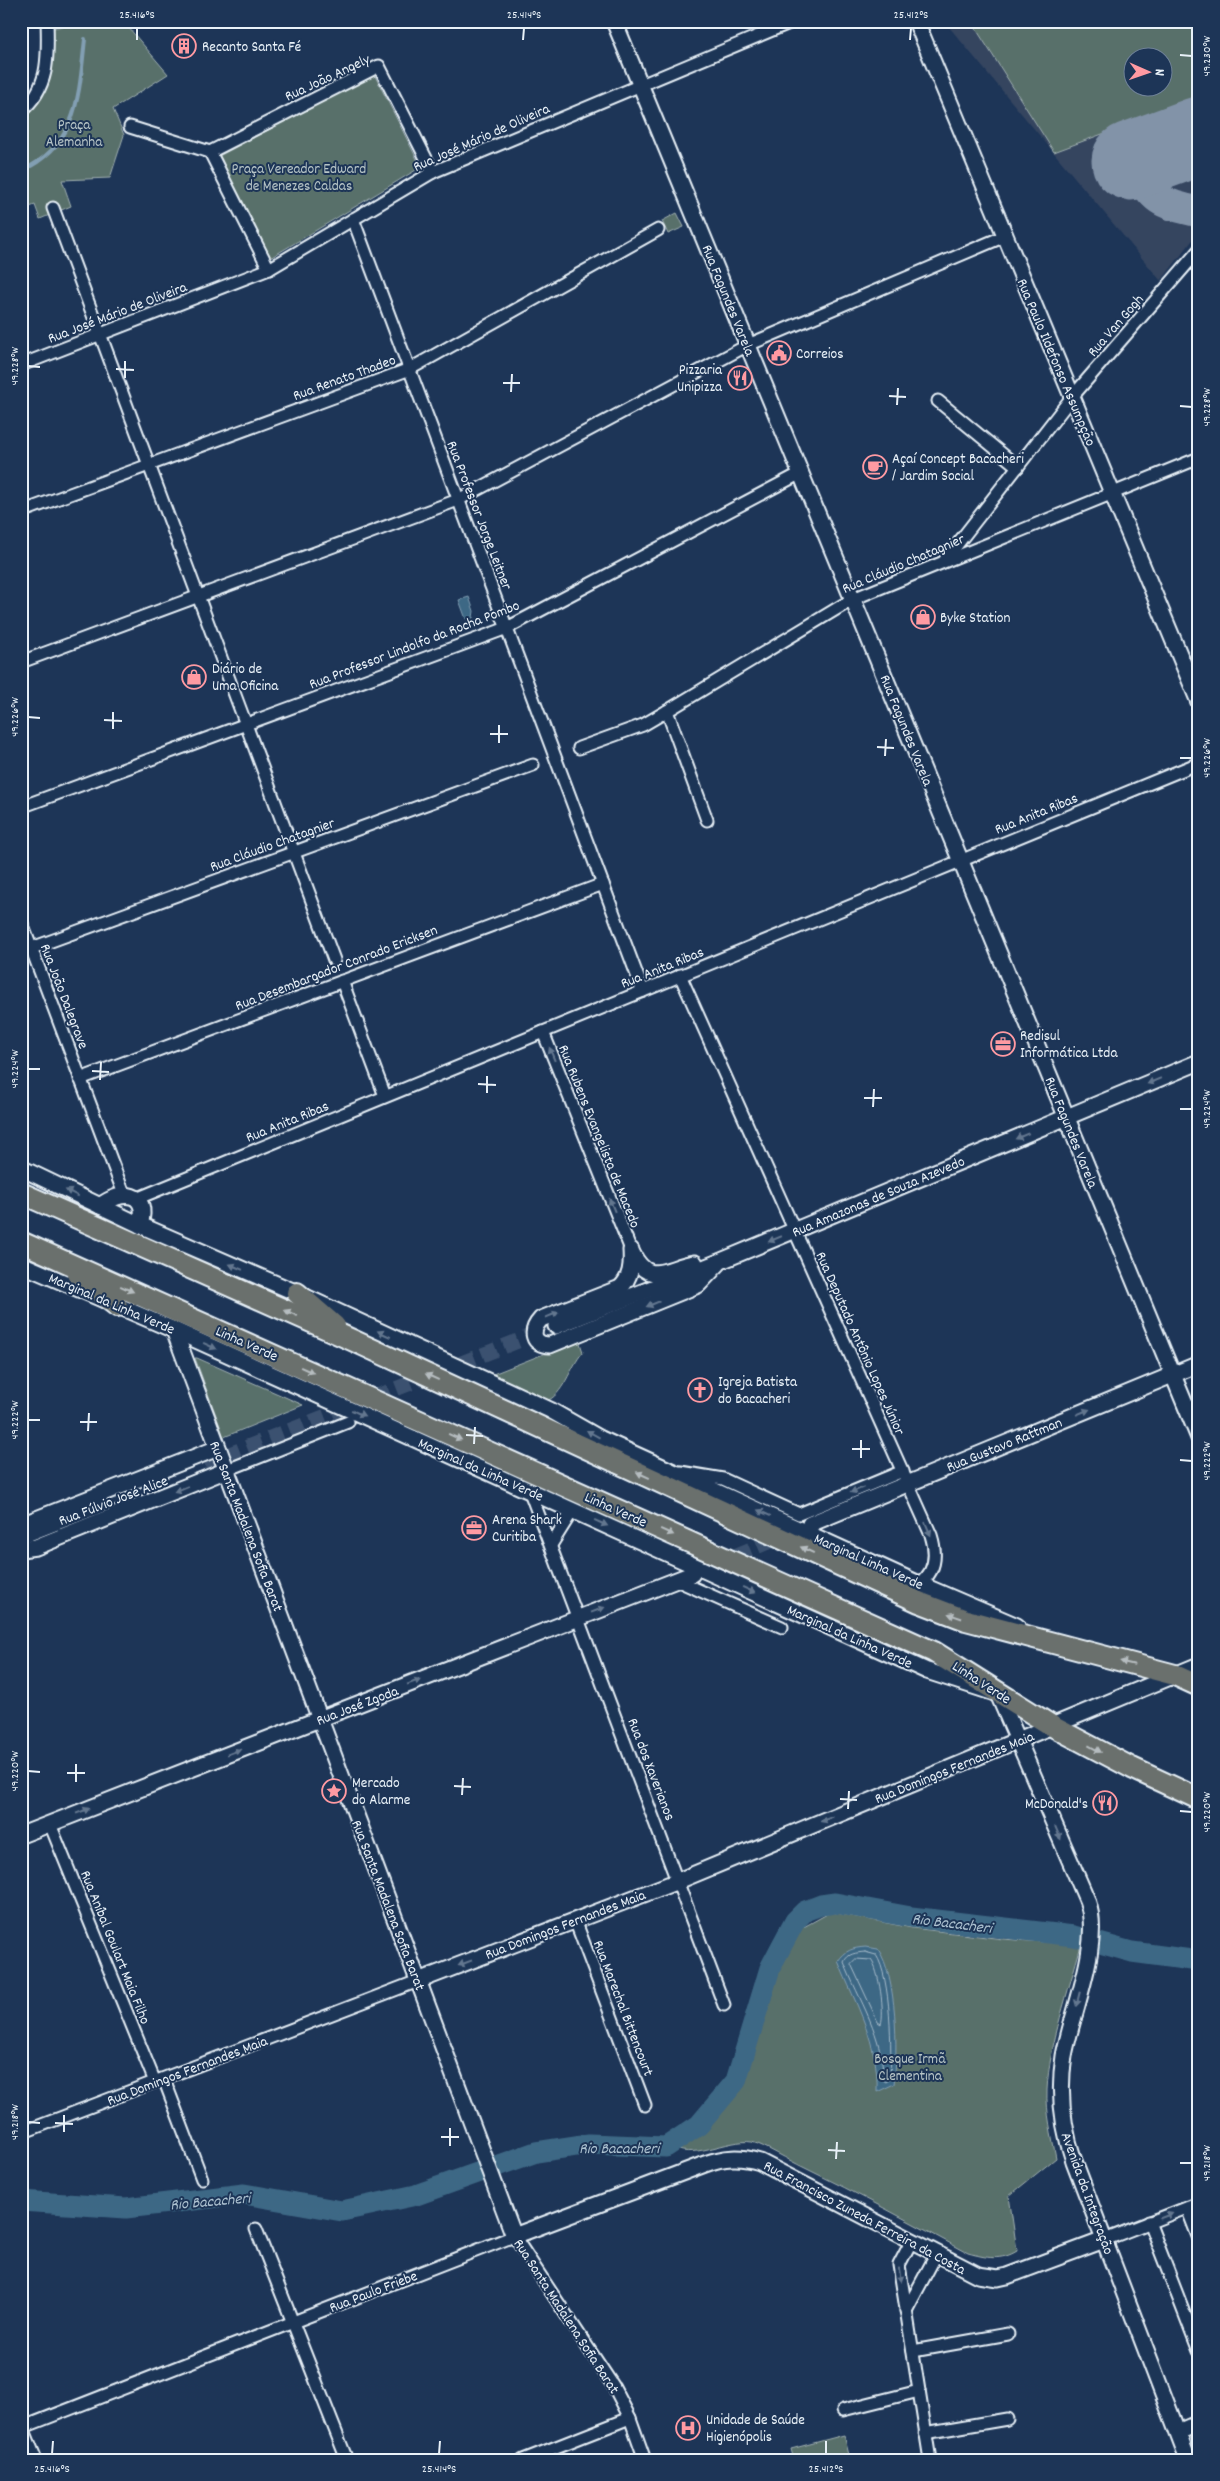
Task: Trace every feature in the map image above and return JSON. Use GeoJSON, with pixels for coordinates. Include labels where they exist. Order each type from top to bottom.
{"type":"FeatureCollection","features":[{"type":"Feature","properties":{"kind":"highway"},"geometry":{"type":"LineString","coordinates":[[21,1193],[352,1340],[919,1602],[966,1620],[1175,1675],[1199,1686]]}},
{"type":"Feature","properties":{"kind":"highway","name":"Linha Verde"},"geometry":{"type":"LineString","coordinates":[[21,1242],[934,1652],[998,1694],[1052,1726],[1132,1768],[1199,1799]]}},
{"type":"Feature","properties":{"kind":"highway"},"geometry":{"type":"LineString","coordinates":[[50,1255],[117,1306]]}},
{"type":"Feature","properties":{"kind":"highway"},"geometry":{"type":"LineString","coordinates":[[298,1293],[352,1340]]}},
{"type":"Feature","properties":{"kind":"main road","name":"Rua Fagundes Varela"},"geometry":{"type":"LineString","coordinates":[[614,21],[1199,1438]]}},
{"type":"Feature","properties":{"kind":"main road","name":"Rua Paulo Ildefonso Assumpção"},"geometry":{"type":"LineString","coordinates":[[916,21],[1199,702]]}},
{"type":"Feature","properties":{"kind":"main road","name":"Rua Amazonas de Souza Azevedo"},"geometry":{"type":"LineString","coordinates":[[556,1326],[795,1231],[1199,1062]]}},
{"type":"Feature","properties":{"kind":"main road"},"geometry":{"type":"LineString","coordinates":[[21,1168],[140,1225],[298,1293],[550,1410],[601,1438],[669,1470]]}},
{"type":"Feature","properties":{"kind":"main road"},"geometry":{"type":"LineString","coordinates":[[100,1206],[116,1196],[130,1197],[141,1212],[140,1225]]}},
{"type":"Feature","properties":{"kind":"main road"},"geometry":{"type":"LineString","coordinates":[[631,1250],[631,1267],[626,1282],[620,1288],[541,1319],[535,1325],[533,1333],[536,1340],[542,1345],[550,1345],[698,1285],[721,1261]]}},
{"type":"Feature","properties":{"kind":"main road"},"geometry":{"type":"LineString","coordinates":[[631,1250],[638,1265],[644,1271],[656,1273],[692,1263],[721,1261]]}},
{"type":"Feature","properties":{"kind":"main road","name":"Marginal da Linha Verde"},"geometry":{"type":"LineString","coordinates":[[21,1264],[174,1330],[927,1671],[998,1694]]}},
{"type":"Feature","properties":{"kind":"main road","name":"Rua Santa Madalena Sofia Barat"},"geometry":{"type":"LineString","coordinates":[[174,1330],[514,2236]]}},
{"type":"Feature","properties":{"kind":"main road","name":"Rua Gustavo Rattman"},"geometry":{"type":"LineString","coordinates":[[810,1524],[905,1477],[1199,1364]]}},
{"type":"Feature","properties":{"kind":"main road"},"geometry":{"type":"LineString","coordinates":[[21,1525],[218,1448]]}},
{"type":"Feature","properties":{"kind":"main road","name":"Rua Fúlvio José Alice"},"geometry":{"type":"LineString","coordinates":[[21,1536],[204,1464]]}},
{"type":"Feature","properties":{"kind":"main road"},"geometry":{"type":"LineString","coordinates":[[21,1549],[36,1547],[226,1470]]}},
{"type":"Feature","properties":{"kind":"main road","name":"Marginal Linha Verde"},"geometry":{"type":"LineString","coordinates":[[669,1470],[919,1584],[1070,1648]]}},
{"type":"Feature","properties":{"kind":"main road","name":"Rua José Zgoda"},"geometry":{"type":"LineString","coordinates":[[21,1835],[692,1574]]}},
{"type":"Feature","properties":{"kind":"main road","name":"Rua Domingos Fernandes Maia"},"geometry":{"type":"LineString","coordinates":[[418,1981],[678,1881],[1199,1665]]}},
{"type":"Feature","properties":{"kind":"main road"},"geometry":{"type":"LineString","coordinates":[[998,1694],[1018,1740]]}},
{"type":"Feature","properties":{"kind":"main road","name":"Avenida da Integração"},"geometry":{"type":"LineString","coordinates":[[1018,1740],[1092,1915],[1089,1952],[1067,2043],[1060,2095],[1064,2128],[1068,2144],[1188,2460]]}},
{"type":"Feature","properties":{"kind":"main road","name":"Rua Francisco Zuneda Ferreira da Costa"},"geometry":{"type":"LineString","coordinates":[[727,2157],[738,2157],[760,2162],[936,2255],[978,2275],[998,2278],[1104,2240]]}},
{"type":"Feature","properties":{"kind":"main road","name":"Rua Paulo Friebe"},"geometry":{"type":"LineString","coordinates":[[514,2236],[727,2157]]}},
{"type":"Feature","properties":{"kind":"main road"},"geometry":{"type":"LineString","coordinates":[[1178,2432],[1199,2423]]}},
{"type":"Feature","properties":{"kind":"main road"},"geometry":{"type":"LineString","coordinates":[[21,2428],[34,2460]]}},
{"type":"Feature","properties":{"kind":"street"},"geometry":{"type":"LineString","coordinates":[[21,111],[35,96],[46,74],[48,54],[47,21]]}},
{"type":"Feature","properties":{"kind":"street","name":"Rua José Mário de Oliveira"},"geometry":{"type":"LineString","coordinates":[[21,365],[270,269],[433,172],[794,21]]}},
{"type":"Feature","properties":{"kind":"street","name":"Rua João Angely"},"geometry":{"type":"LineString","coordinates":[[210,152],[379,66],[433,172]]}},
{"type":"Feature","properties":{"kind":"street"},"geometry":{"type":"LineString","coordinates":[[130,127],[210,152],[270,269]]}},
{"type":"Feature","properties":{"kind":"street"},"geometry":{"type":"LineString","coordinates":[[53,208],[334,960]]}},
{"type":"Feature","properties":{"kind":"street","name":"Rua Professor Jorge Leitner"},"geometry":{"type":"LineString","coordinates":[[353,219],[643,991]]}},
{"type":"Feature","properties":{"kind":"street","name":"Rua Renato Thadeo"},"geometry":{"type":"LineString","coordinates":[[21,512],[410,369],[658,230]]}},
{"type":"Feature","properties":{"kind":"street"},"geometry":{"type":"LineString","coordinates":[[21,662],[458,500],[748,345],[1005,236]]}},
{"type":"Feature","properties":{"kind":"street","name":"Rua Van Gogh"},"geometry":{"type":"LineString","coordinates":[[944,562],[1072,397],[1199,250]]}},
{"type":"Feature","properties":{"kind":"street"},"geometry":{"type":"LineString","coordinates":[[938,401],[1018,467]]}},
{"type":"Feature","properties":{"kind":"street","name":"Rua Cláudio Chatagnier"},"geometry":{"type":"LineString","coordinates":[[578,748],[643,724],[667,712],[853,599],[1199,458]]}},
{"type":"Feature","properties":{"kind":"street","name":"Rua Professor Lindolfo da Rocha Pombo"},"geometry":{"type":"LineString","coordinates":[[21,807],[507,628],[801,473]]}},
{"type":"Feature","properties":{"kind":"street"},"geometry":{"type":"LineString","coordinates":[[667,712],[707,820]]}},
{"type":"Feature","properties":{"kind":"street","name":"Rua Anita Ribas"},"geometry":{"type":"LineString","coordinates":[[130,1197],[385,1096],[1199,763]]}},
{"type":"Feature","properties":{"kind":"street","name":"Rua Cláudio Chatagnier"},"geometry":{"type":"LineString","coordinates":[[26,950],[533,765]]}},
{"type":"Feature","properties":{"kind":"street","name":"Rua Desembargador Conrado Ericksen"},"geometry":{"type":"LineString","coordinates":[[80,1079],[603,884]]}},
{"type":"Feature","properties":{"kind":"street","name":"Rua João Dalegrave"},"geometry":{"type":"LineString","coordinates":[[21,921],[26,950],[130,1197]]}},
{"type":"Feature","properties":{"kind":"street","name":"Rua Deputado Antônio Lopes Júnior"},"geometry":{"type":"LineString","coordinates":[[680,975],[931,1535],[935,1554],[931,1573],[919,1584]]}},
{"type":"Feature","properties":{"kind":"street"},"geometry":{"type":"LineString","coordinates":[[342,981],[385,1096]]}},
{"type":"Feature","properties":{"kind":"street","name":"Rua Rubens Evangelista de Macedo"},"geometry":{"type":"LineString","coordinates":[[542,1032],[631,1250]]}},
{"type":"Feature","properties":{"kind":"street"},"geometry":{"type":"LineString","coordinates":[[226,1470],[348,1422]]}},
{"type":"Feature","properties":{"kind":"street"},"geometry":{"type":"LineString","coordinates":[[669,1470],[723,1479],[799,1514],[905,1477]]}},
{"type":"Feature","properties":{"kind":"street","name":"Rua dos Xaverianos"},"geometry":{"type":"LineString","coordinates":[[530,1492],[724,2005]]}},
{"type":"Feature","properties":{"kind":"street"},"geometry":{"type":"LineString","coordinates":[[551,1545],[573,1510]]}},
{"type":"Feature","properties":{"kind":"street"},"geometry":{"type":"LineString","coordinates":[[676,1580],[782,1627]]}},
{"type":"Feature","properties":{"kind":"street","name":"Rua Aníbal Goulart Maia Filho"},"geometry":{"type":"LineString","coordinates":[[50,1824],[202,2179]]}},
{"type":"Feature","properties":{"kind":"street","name":"Rua Marechal Bittencourt"},"geometry":{"type":"LineString","coordinates":[[575,1920],[645,2106]]}},
{"type":"Feature","properties":{"kind":"street","name":"Rua Domingos Fernandes Maia"},"geometry":{"type":"LineString","coordinates":[[21,2133],[418,1981]]}},
{"type":"Feature","properties":{"kind":"street","name":"Rua Francisco Zuneda Ferreira da Costa"},"geometry":{"type":"LineString","coordinates":[[1104,2240],[1199,2203]]}},
{"type":"Feature","properties":{"kind":"street"},"geometry":{"type":"LineString","coordinates":[[1187,2208],[1199,2239]]}},
{"type":"Feature","properties":{"kind":"street"},"geometry":{"type":"LineString","coordinates":[[1149,2222],[1199,2351]]}},
{"type":"Feature","properties":{"kind":"street"},"geometry":{"type":"LineString","coordinates":[[256,2229],[347,2460]]}},
{"type":"Feature","properties":{"kind":"street","name":"Rua Paulo Friebe"},"geometry":{"type":"LineString","coordinates":[[21,2428],[514,2236]]}},
{"type":"Feature","properties":{"kind":"street","name":"Rua Santa Madalena Sofia Barat"},"geometry":{"type":"LineString","coordinates":[[514,2236],[614,2387],[630,2418],[645,2460]]}},
{"type":"Feature","properties":{"kind":"street"},"geometry":{"type":"LineString","coordinates":[[911,2242],[899,2265],[930,2460]]}},
{"type":"Feature","properties":{"kind":"street"},"geometry":{"type":"LineString","coordinates":[[906,2311],[936,2255]]}},
{"type":"Feature","properties":{"kind":"street"},"geometry":{"type":"LineString","coordinates":[[913,2351],[1008,2334]]}},
{"type":"Feature","properties":{"kind":"street"},"geometry":{"type":"LineString","coordinates":[[843,2410],[919,2391]]}},
{"type":"Feature","properties":{"kind":"street"},"geometry":{"type":"LineString","coordinates":[[523,2460],[630,2418]]}},
{"type":"Feature","properties":{"kind":"street"},"geometry":{"type":"LineString","coordinates":[[925,2433],[1007,2419]]}},
{"type":"Feature","properties":{"kind":"shaded area"},"geometry":{"type":"Polygon","coordinates":[[[944,21],[1199,21],[1199,232],[1161,281],[944,21]]]}},
{"type":"Feature","properties":{"kind":"green space","name":"Praça Alemanha"},"geometry":{"type":"Polygon","coordinates":[[[88,21],[123,21],[168,74],[113,109],[124,135],[110,178],[62,180],[71,206],[40,219],[35,205],[21,210],[21,120],[31,111],[44,90],[51,66],[53,28],[88,21]]]}},
{"type":"Feature","properties":{"kind":"green space"},"geometry":{"type":"Polygon","coordinates":[[[971,21],[1199,21],[1199,98],[1054,152],[971,21]]]}},
{"type":"Feature","properties":{"kind":"green space","name":"Praça Vereador Edward de Menezes Caldas"},"geometry":{"type":"Polygon","coordinates":[[[374,74],[421,167],[270,258],[219,156],[374,74]]]}},
{"type":"Feature","properties":{"kind":"green space"},"geometry":{"type":"Polygon","coordinates":[[[677,213],[684,227],[668,234],[662,221],[677,213]]]}},
{"type":"Feature","properties":{"kind":"green space"},"geometry":{"type":"Polygon","coordinates":[[[579,1340],[583,1352],[562,1387],[552,1398],[546,1401],[488,1376],[579,1340]]]}},
{"type":"Feature","properties":{"kind":"green space"},"geometry":{"type":"Polygon","coordinates":[[[195,1358],[197,1358],[303,1405],[224,1437],[195,1358]]]}},
{"type":"Feature","properties":{"kind":"green space","name":"Bosque Irmã Clementina"},"geometry":{"type":"Polygon","coordinates":[[[831,1912],[912,1928],[1003,1939],[1081,1945],[1051,2055],[1047,2107],[1056,2158],[1009,2196],[1017,2251],[993,2258],[968,2253],[886,2209],[752,2142],[732,2143],[688,2152],[678,2150],[671,2145],[700,2126],[737,2082],[776,1976],[800,1929],[831,1912]]]}},
{"type":"Feature","properties":{"kind":"green space"},"geometry":{"type":"Polygon","coordinates":[[[844,2435],[850,2459],[794,2460],[791,2449],[844,2435]]]}},
{"type":"Feature","properties":{"kind":"water"},"geometry":{"type":"Polygon","coordinates":[[[469,597],[474,611],[473,618],[466,619],[459,600],[469,597]]]}},
{"type":"Feature","properties":{"kind":"water"},"geometry":{"type":"Polygon","coordinates":[[[866,1947],[878,1949],[884,1961],[889,1977],[895,2014],[896,2052],[894,2084],[877,2092],[877,2074],[870,2041],[859,2009],[838,1961],[850,1950],[866,1947]]]}},
{"type":"Feature","properties":{"kind":"waterway"},"geometry":{"type":"LineString","coordinates":[[21,171],[40,160],[55,147],[73,116],[81,79],[85,39]]}},
{"type":"Feature","properties":{"kind":"waterway","name":"Rio Bacacheri"},"geometry":{"type":"LineString","coordinates":[[21,2201],[126,2208],[244,2194],[342,2211],[416,2195],[536,2152],[589,2144],[666,2147],[699,2125],[736,2081],[770,1968],[795,1921],[805,1911],[821,1905],[835,1903],[911,1917],[1074,1936],[1132,1952],[1199,1961]]}},
{"type":"Feature","properties":{"kind":"taxiway"},"geometry":{"type":"LineString","coordinates":[[1131,161],[1145,184],[1157,197],[1172,205],[1199,212]]}},
{"type":"Feature","properties":{"kind":"runway"},"geometry":{"type":"LineString","coordinates":[[1131,161],[1199,136]]}},
{"type":"Feature","properties":{"kind":"tunnel"},"geometry":{"type":"LineString","coordinates":[[204,1464],[556,1326]]}},
{"type":"Feature","properties":{"kind":"tunnel"},"geometry":{"type":"LineString","coordinates":[[694,1573],[785,1535]]}},
{"type":"Feature","properties":{"kind":"place","name":"Recanto Santa Fé"},"geometry":{"type":"Point","coordinates":[184,46]}},
{"type":"Feature","properties":{"kind":"place","name":"Correios"},"geometry":{"type":"Point","coordinates":[779,353]}},
{"type":"Feature","properties":{"kind":"place","name":"Pizzaria Unipizza"},"geometry":{"type":"Point","coordinates":[740,378]}},
{"type":"Feature","properties":{"kind":"place","name":"Açaí Concept Bacacheri / Jardim Social"},"geometry":{"type":"Point","coordinates":[875,467]}},
{"type":"Feature","properties":{"kind":"place","name":"Byke Station"},"geometry":{"type":"Point","coordinates":[923,617]}},
{"type":"Feature","properties":{"kind":"place","name":"Diário de Uma Oficina"},"geometry":{"type":"Point","coordinates":[194,677]}},
{"type":"Feature","properties":{"kind":"place","name":"Redisul Informática Ltda"},"geometry":{"type":"Point","coordinates":[1003,1044]}},
{"type":"Feature","properties":{"kind":"place","name":"Igreja Batista do Bacacheri"},"geometry":{"type":"Point","coordinates":[700,1390]}},
{"type":"Feature","properties":{"kind":"place","name":"Arena Shark Curitiba"},"geometry":{"type":"Point","coordinates":[474,1528]}},
{"type":"Feature","properties":{"kind":"place","name":"Mercado do Alarme"},"geometry":{"type":"Point","coordinates":[334,1791]}},
{"type":"Feature","properties":{"kind":"place","name":"McDonald's"},"geometry":{"type":"Point","coordinates":[1105,1803]}},
{"type":"Feature","properties":{"kind":"place","name":"Unidade de Saúde Higienópolis"},"geometry":{"type":"Point","coordinates":[688,2428]}}]}
